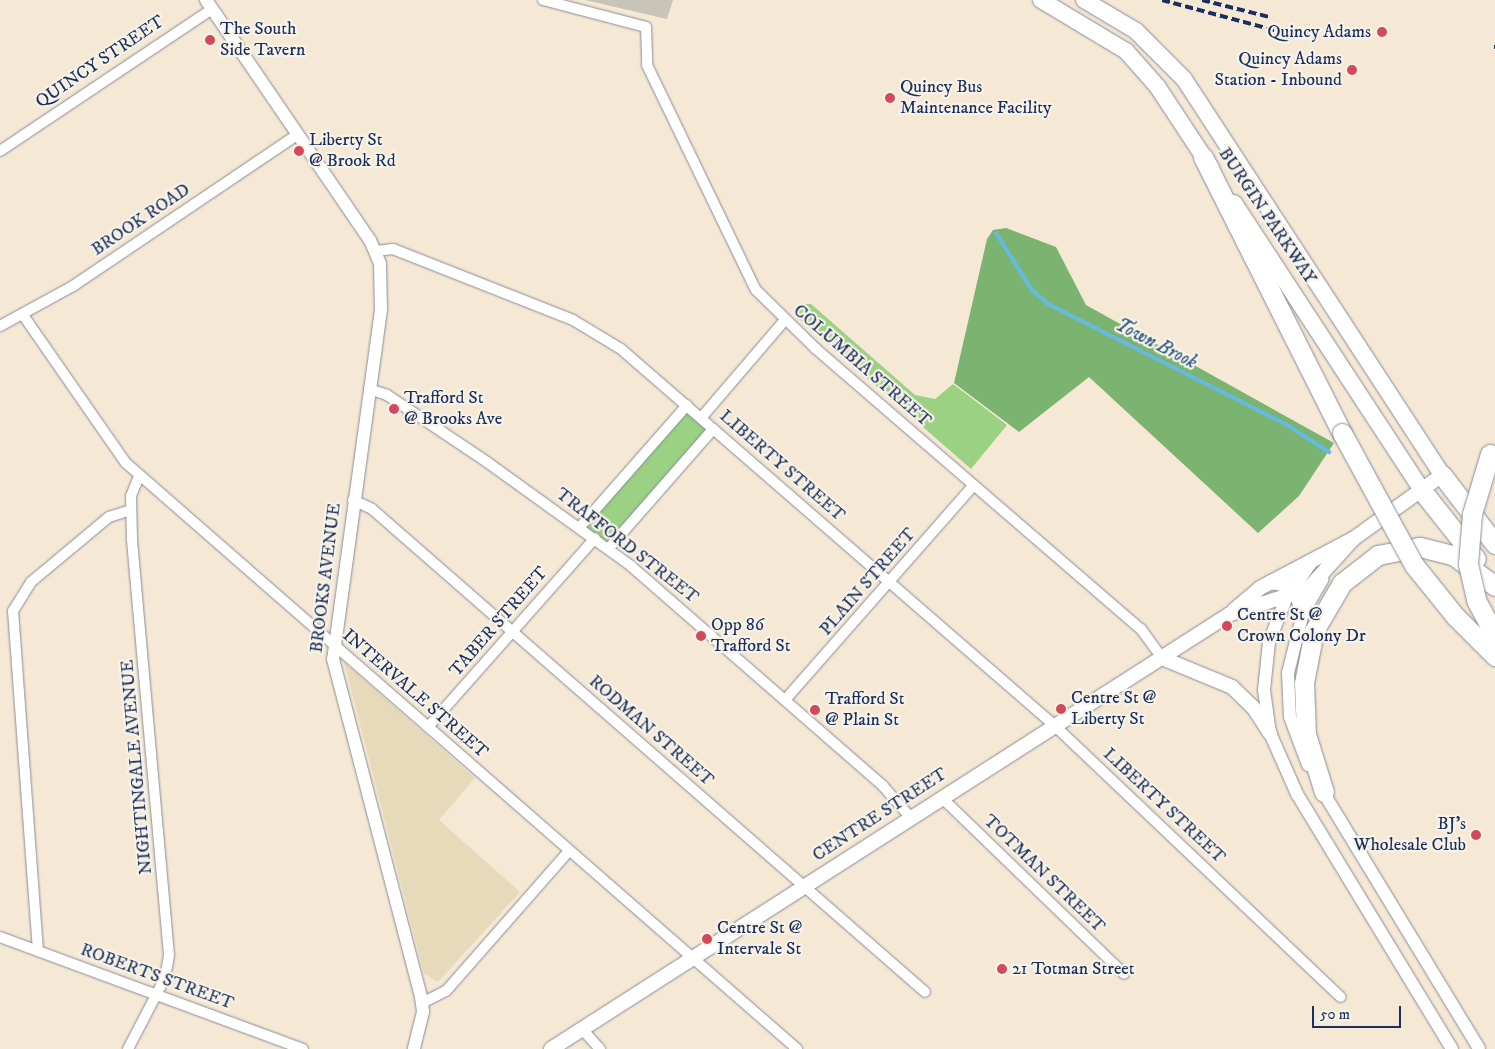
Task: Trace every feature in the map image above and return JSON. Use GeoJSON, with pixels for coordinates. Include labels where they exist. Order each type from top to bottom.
{"type":"FeatureCollection","features":[{"type":"Feature","properties":{"kind":"highway"},"geometry":{"type":"LineString","coordinates":[[1203,157],[1342,434],[1414,565],[1455,616],[1495,656]]}},
{"type":"Feature","properties":{"kind":"highway"},"geometry":{"type":"LineString","coordinates":[[1495,476],[1490,454],[1472,514],[1468,564],[1476,600],[1495,635]]}},
{"type":"Feature","properties":{"kind":"highway"},"geometry":{"type":"LineString","coordinates":[[1442,475],[1495,544]]}},
{"type":"Feature","properties":{"kind":"highway"},"geometry":{"type":"LineString","coordinates":[[1423,492],[1495,580]]}},
{"type":"Feature","properties":{"kind":"highway"},"geometry":{"type":"LineString","coordinates":[[1324,792],[1306,734],[1304,683],[1316,626],[1342,583],[1378,555],[1420,547],[1453,555],[1495,586]]}},
{"type":"Feature","properties":{"kind":"main road","name":"BURGIN PARKWAY"},"geometry":{"type":"LineString","coordinates":[[1041,0],[1126,51],[1157,86],[1423,492]]}},
{"type":"Feature","properties":{"kind":"main road","name":"BURGIN PARKWAY"},"geometry":{"type":"LineString","coordinates":[[1084,0],[1136,31],[1184,79],[1442,475]]}},
{"type":"Feature","properties":{"kind":"main road","name":"CENTRE STREET"},"geometry":{"type":"LineString","coordinates":[[551,1049],[1230,614],[1271,582],[1320,553],[1353,539],[1423,492],[1442,475]]}},
{"type":"Feature","properties":{"kind":"main road","name":"CENTRE STREET"},"geometry":{"type":"LineString","coordinates":[[1230,614],[1293,593],[1331,569],[1353,539]]}},
{"type":"Feature","properties":{"kind":"main road"},"geometry":{"type":"LineString","coordinates":[[1271,582],[1293,593],[1303,613]]}},
{"type":"Feature","properties":{"kind":"main road"},"geometry":{"type":"LineString","coordinates":[[1162,658],[1232,687],[1253,707],[1270,733]]}},
{"type":"Feature","properties":{"kind":"street","name":"COLUMBIA STREET"},"geometry":{"type":"LineString","coordinates":[[542,0],[646,27],[645,58],[653,80],[752,283],[785,320],[1141,630],[1162,658]]}},
{"type":"Feature","properties":{"kind":"street"},"geometry":{"type":"LineString","coordinates":[[211,3],[376,251]]}},
{"type":"Feature","properties":{"kind":"street","name":"QUINCY STREET"},"geometry":{"type":"LineString","coordinates":[[0,151],[211,3]]}},
{"type":"Feature","properties":{"kind":"street","name":"BROOK ROAD"},"geometry":{"type":"LineString","coordinates":[[0,326],[23,315],[297,134]]}},
{"type":"Feature","properties":{"kind":"street","name":"LIBERTY STREET"},"geometry":{"type":"LineString","coordinates":[[376,251],[395,250],[582,324],[621,349],[1054,726],[1341,997]]}},
{"type":"Feature","properties":{"kind":"street","name":"BROOKS AVENUE"},"geometry":{"type":"LineString","coordinates":[[376,251],[382,300],[333,644],[336,675],[422,1003],[414,1049]]}},
{"type":"Feature","properties":{"kind":"street","name":"INTERVALE STREET"},"geometry":{"type":"LineString","coordinates":[[23,315],[114,448],[139,476],[797,1049]]}},
{"type":"Feature","properties":{"kind":"street"},"geometry":{"type":"LineString","coordinates":[[701,418],[785,320]]}},
{"type":"Feature","properties":{"kind":"street","name":"TRAFFORD STREET"},"geometry":{"type":"LineString","coordinates":[[369,389],[387,395],[609,548],[884,786],[911,818]]}},
{"type":"Feature","properties":{"kind":"street"},"geometry":{"type":"LineString","coordinates":[[580,527],[687,405]]}},
{"type":"Feature","properties":{"kind":"street"},"geometry":{"type":"LineString","coordinates":[[609,548],[713,429]]}},
{"type":"Feature","properties":{"kind":"street","name":"NIGHTINGALE AVENUE"},"geometry":{"type":"LineString","coordinates":[[128,1049],[167,971],[168,945],[131,510],[131,490],[139,476]]}},
{"type":"Feature","properties":{"kind":"street","name":"PLAIN STREET"},"geometry":{"type":"LineString","coordinates":[[785,700],[974,485]]}},
{"type":"Feature","properties":{"kind":"street","name":"RODMAN STREET"},"geometry":{"type":"LineString","coordinates":[[353,500],[372,509],[925,992]]}},
{"type":"Feature","properties":{"kind":"street"},"geometry":{"type":"LineString","coordinates":[[38,951],[13,611],[31,582],[109,517],[131,510]]}},
{"type":"Feature","properties":{"kind":"street","name":"TABER STREET"},"geometry":{"type":"LineString","coordinates":[[428,727],[595,538]]}},
{"type":"Feature","properties":{"kind":"street"},"geometry":{"type":"LineString","coordinates":[[1320,553],[1293,593],[1271,633],[1265,670],[1270,733],[1294,787],[1452,1049]]}},
{"type":"Feature","properties":{"kind":"street"},"geometry":{"type":"LineString","coordinates":[[1331,569],[1303,613],[1290,661],[1288,706],[1305,760],[1479,1049]]}},
{"type":"Feature","properties":{"kind":"street","name":"TOTMAN STREET"},"geometry":{"type":"LineString","coordinates":[[942,798],[1124,974]]}},
{"type":"Feature","properties":{"kind":"street"},"geometry":{"type":"LineString","coordinates":[[422,1003],[446,991],[569,851]]}},
{"type":"Feature","properties":{"kind":"street","name":"ROBERTS STREET"},"geometry":{"type":"LineString","coordinates":[[0,937],[303,1049]]}},
{"type":"Feature","properties":{"kind":"street"},"geometry":{"type":"LineString","coordinates":[[582,1029],[600,1049]]}},
{"type":"Feature","properties":{"kind":"shaded area"},"geometry":{"type":"Polygon","coordinates":[[[585,0],[673,0],[667,19],[585,0]]]}},
{"type":"Feature","properties":{"kind":"shaded area"},"geometry":{"type":"Polygon","coordinates":[[[344,662],[475,778],[439,820],[520,892],[438,982],[424,974],[344,662]]]}},
{"type":"Feature","properties":{"kind":"green space"},"geometry":{"type":"Polygon","coordinates":[[[1006,228],[1056,247],[1086,305],[1334,443],[1299,496],[1258,533],[1089,377],[1019,432],[954,383],[987,239],[993,230],[1006,228]]]}},
{"type":"Feature","properties":{"kind":"green space"},"geometry":{"type":"Polygon","coordinates":[[[806,304],[811,304],[915,395],[935,399],[953,384],[1007,425],[971,469],[795,315],[806,304]]]}},
{"type":"Feature","properties":{"kind":"green space"},"geometry":{"type":"Polygon","coordinates":[[[687,405],[713,429],[602,547],[577,523],[687,405]]]}},
{"type":"Feature","properties":{"kind":"waterway","name":"Town Brook"},"geometry":{"type":"LineString","coordinates":[[996,233],[1032,290],[1048,304],[1284,423],[1329,452]]}},
{"type":"Feature","properties":{"kind":"railway"},"geometry":{"type":"LineString","coordinates":[[1162,0],[1278,31]]}},
{"type":"Feature","properties":{"kind":"railway"},"geometry":{"type":"LineString","coordinates":[[1202,0],[1269,17]]}},
{"type":"Feature","properties":{"kind":"place","name":"Quincy Adams"},"geometry":{"type":"Point","coordinates":[1382,32]}},
{"type":"Feature","properties":{"kind":"place","name":"The South Side Tavern"},"geometry":{"type":"Point","coordinates":[210,40]}},
{"type":"Feature","properties":{"kind":"place","name":"Quincy Adams Station - Inbound"},"geometry":{"type":"Point","coordinates":[1352,70]}},
{"type":"Feature","properties":{"kind":"place","name":"Quincy Bus Maintenance Facility"},"geometry":{"type":"Point","coordinates":[890,98]}},
{"type":"Feature","properties":{"kind":"place","name":"Liberty St @ Brook Rd"},"geometry":{"type":"Point","coordinates":[299,151]}},
{"type":"Feature","properties":{"kind":"place","name":"Trafford St @ Brooks Ave"},"geometry":{"type":"Point","coordinates":[394,409]}},
{"type":"Feature","properties":{"kind":"place","name":"Centre St @ Crown Colony Dr"},"geometry":{"type":"Point","coordinates":[1227,626]}},
{"type":"Feature","properties":{"kind":"place","name":"Opp 86 Trafford St"},"geometry":{"type":"Point","coordinates":[701,636]}},
{"type":"Feature","properties":{"kind":"place","name":"Centre St @ Liberty St"},"geometry":{"type":"Point","coordinates":[1061,709]}},
{"type":"Feature","properties":{"kind":"place","name":"Trafford St @ Plain St"},"geometry":{"type":"Point","coordinates":[815,710]}},
{"type":"Feature","properties":{"kind":"place","name":"BJ's Wholesale Club"},"geometry":{"type":"Point","coordinates":[1476,835]}},
{"type":"Feature","properties":{"kind":"place","name":"Centre St @ Intervale St"},"geometry":{"type":"Point","coordinates":[707,939]}},
{"type":"Feature","properties":{"kind":"place","name":"21 Totman Street"},"geometry":{"type":"Point","coordinates":[1002,969]}}]}
